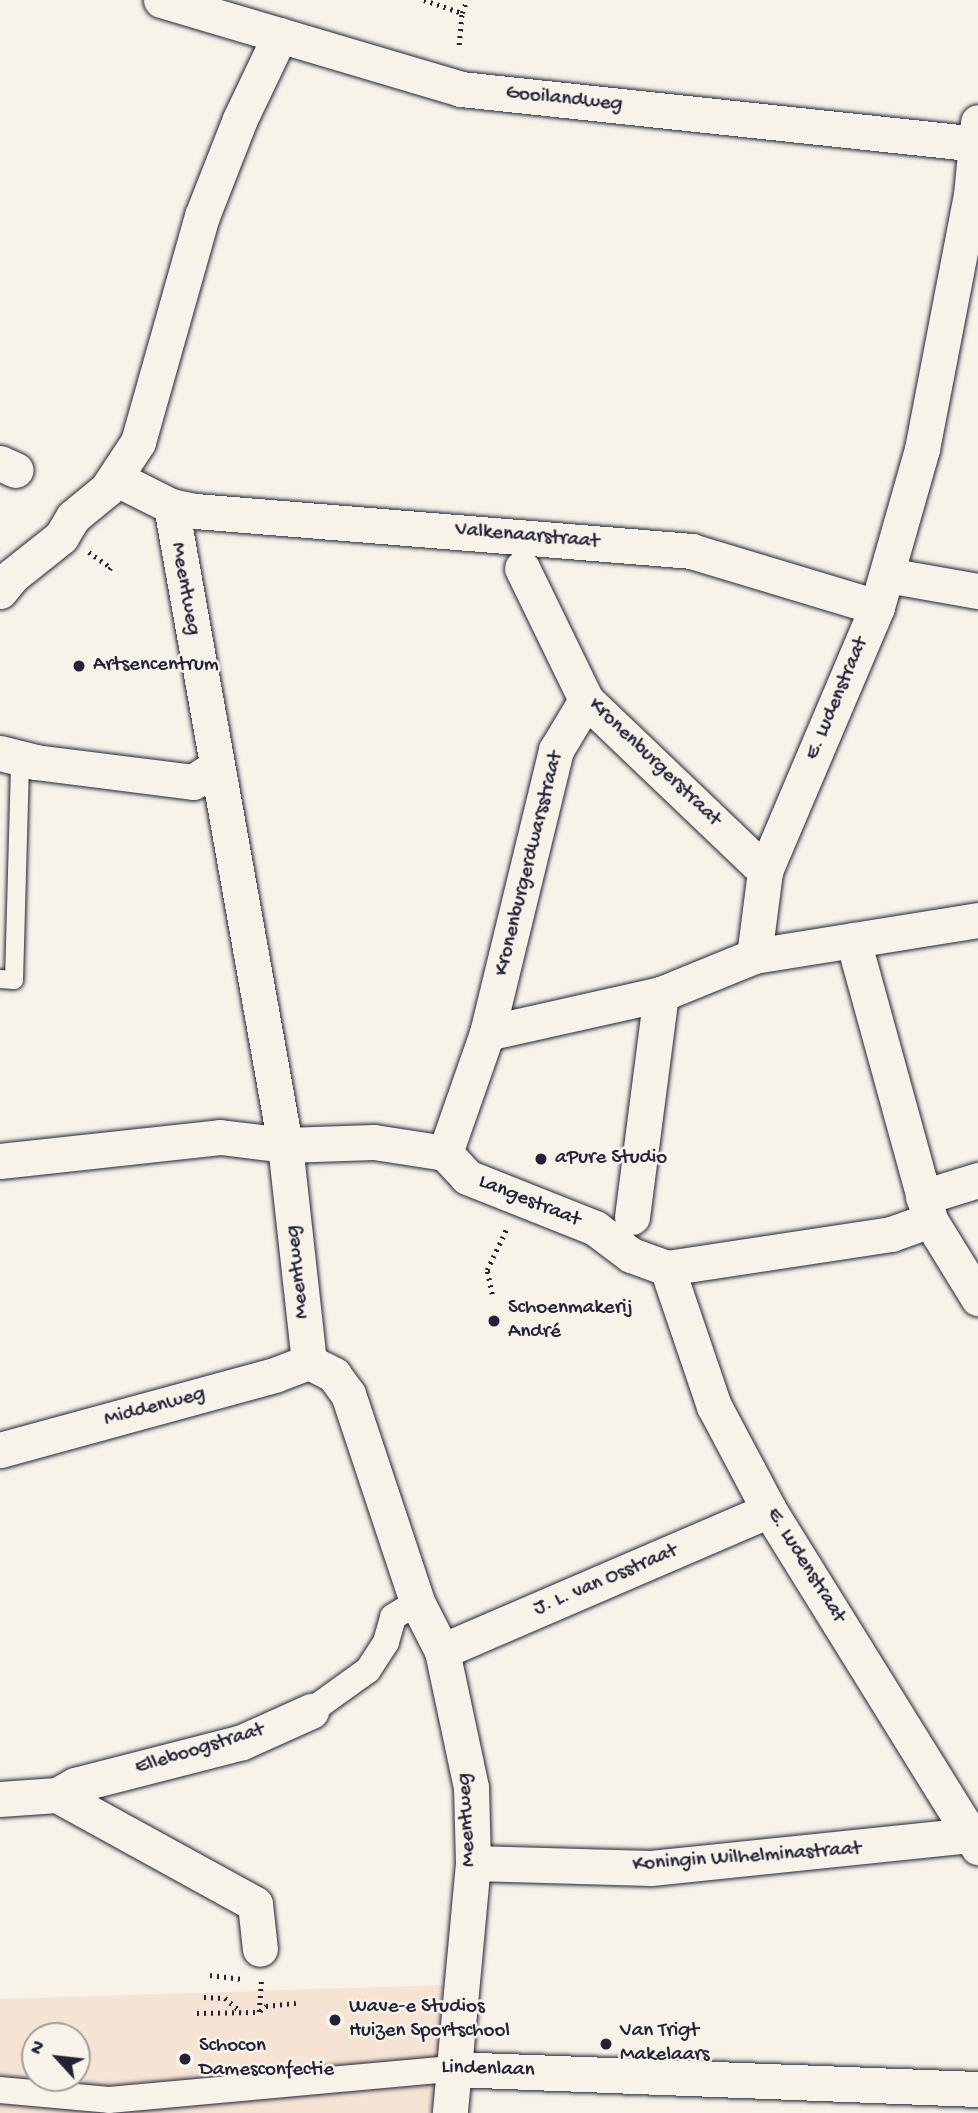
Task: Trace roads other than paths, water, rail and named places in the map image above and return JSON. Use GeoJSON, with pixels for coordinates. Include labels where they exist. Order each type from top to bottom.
{"type":"FeatureCollection","features":[{"type":"Feature","properties":{"kind":"street","name":"Gooilandweg"},"geometry":{"type":"LineString","coordinates":[[161,0],[461,89],[977,137]]}},
{"type":"Feature","properties":{"kind":"street"},"geometry":{"type":"LineString","coordinates":[[0,592],[12,576],[61,537],[73,517],[117,479],[144,429],[202,216],[279,35]]}},
{"type":"Feature","properties":{"kind":"street","name":"E. Ludenstraat"},"geometry":{"type":"LineString","coordinates":[[754,956],[765,871],[882,591],[922,449],[971,195],[977,137]]}},
{"type":"Feature","properties":{"kind":"street"},"geometry":{"type":"LineString","coordinates":[[117,479],[171,506]]}},
{"type":"Feature","properties":{"kind":"street","name":"Valkenaarstraat"},"geometry":{"type":"LineString","coordinates":[[171,506],[691,551],[882,591],[978,591]]}},
{"type":"Feature","properties":{"kind":"street","name":"Meentweg"},"geometry":{"type":"LineString","coordinates":[[171,506],[285,1144],[309,1362],[334,1375],[348,1394],[417,1602],[442,1651],[471,1787],[473,1863],[450,2113]]}},
{"type":"Feature","properties":{"kind":"street","name":"Kronenburgerstraat"},"geometry":{"type":"LineString","coordinates":[[522,568],[586,699],[765,871]]}},
{"type":"Feature","properties":{"kind":"street","name":"Kronenburgerdwarsstraat"},"geometry":{"type":"LineString","coordinates":[[487,1033],[556,750],[586,699]]}},
{"type":"Feature","properties":{"kind":"street"},"geometry":{"type":"LineString","coordinates":[[10,756],[193,782],[216,766]]}},
{"type":"Feature","properties":{"kind":"street"},"geometry":{"type":"LineString","coordinates":[[0,1161],[220,1137],[285,1144],[374,1142],[445,1153],[487,1033],[661,994],[754,956],[978,920]]}},
{"type":"Feature","properties":{"kind":"street"},"geometry":{"type":"LineString","coordinates":[[853,940],[926,1208],[978,1298]]}},
{"type":"Feature","properties":{"kind":"street"},"geometry":{"type":"LineString","coordinates":[[632,1217],[661,994]]}},
{"type":"Feature","properties":{"kind":"street","name":"Langestraat"},"geometry":{"type":"LineString","coordinates":[[445,1153],[467,1177],[595,1228],[631,1255],[667,1268],[891,1234],[926,1208],[978,1180]]}},
{"type":"Feature","properties":{"kind":"street","name":"E. Ludenstraat"},"geometry":{"type":"LineString","coordinates":[[667,1268],[714,1406],[769,1510],[976,1838]]}},
{"type":"Feature","properties":{"kind":"street","name":"Middenweg"},"geometry":{"type":"LineString","coordinates":[[0,1450],[277,1374],[309,1362]]}},
{"type":"Feature","properties":{"kind":"street","name":"J. L. van Osstraat"},"geometry":{"type":"LineString","coordinates":[[442,1651],[769,1510]]}},
{"type":"Feature","properties":{"kind":"street","name":"Elleboogstraat"},"geometry":{"type":"LineString","coordinates":[[0,1799],[57,1795],[75,1785],[242,1742],[311,1711],[368,1670],[386,1642],[393,1617],[417,1602]]}},
{"type":"Feature","properties":{"kind":"street"},"geometry":{"type":"LineString","coordinates":[[57,1795],[255,1904],[260,1949]]}},
{"type":"Feature","properties":{"kind":"street","name":"Koningin Wilhelminastraat"},"geometry":{"type":"LineString","coordinates":[[473,1863],[651,1868],[976,1838]]}},
{"type":"Feature","properties":{"kind":"street","name":"Lindenlaan"},"geometry":{"type":"LineString","coordinates":[[0,2090],[109,2099],[452,2069],[978,2089]]}},
{"type":"Feature","properties":{"kind":"lane"},"geometry":{"type":"LineString","coordinates":[[0,979],[14,980],[10,756]]}},
{"type":"Feature","properties":{"kind":"place","name":"Artsencentrum"},"geometry":{"type":"Point","coordinates":[79,666]}},
{"type":"Feature","properties":{"kind":"place","name":"aPure Studio"},"geometry":{"type":"Point","coordinates":[541,1159]}},
{"type":"Feature","properties":{"kind":"place","name":"Schoenmakerij André"},"geometry":{"type":"Point","coordinates":[494,1321]}},
{"type":"Feature","properties":{"kind":"place","name":"Wave-e Studios Huizen Sportschool"},"geometry":{"type":"Point","coordinates":[335,2020]}},
{"type":"Feature","properties":{"kind":"place","name":"Van Trigt Makelaars"},"geometry":{"type":"Point","coordinates":[606,2044]}},
{"type":"Feature","properties":{"kind":"place","name":"Schocon Damesconfectie"},"geometry":{"type":"Point","coordinates":[185,2059]}}]}
